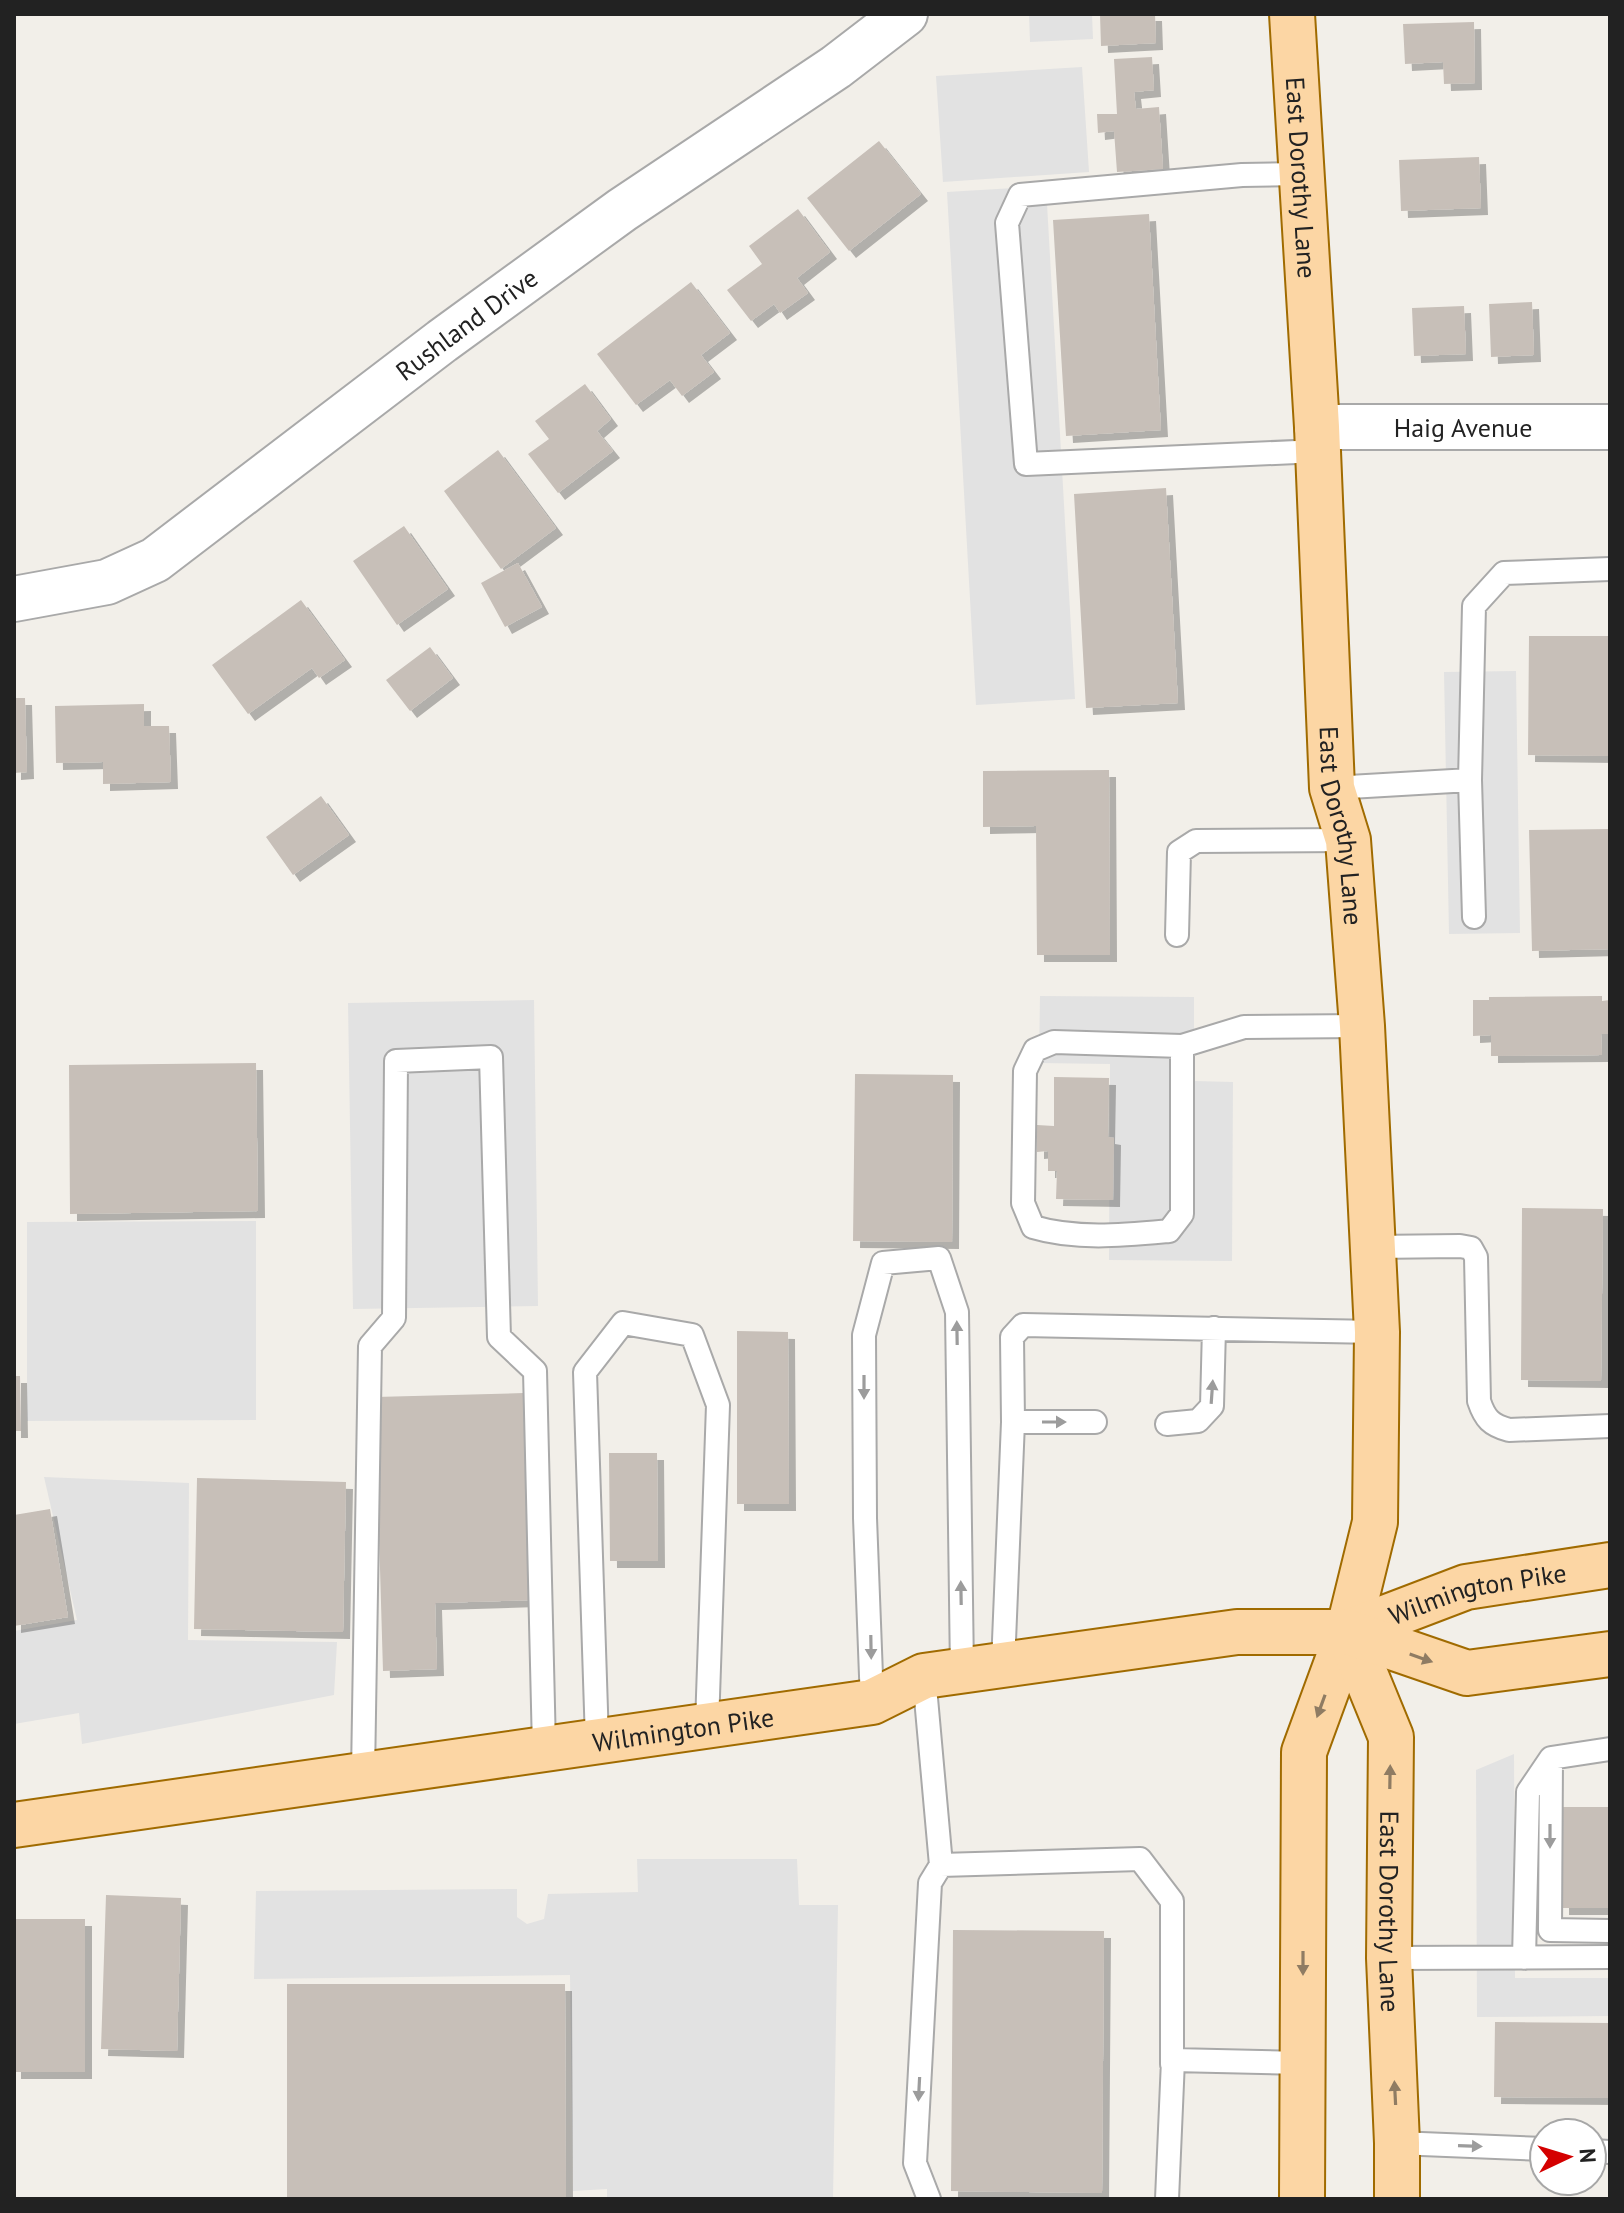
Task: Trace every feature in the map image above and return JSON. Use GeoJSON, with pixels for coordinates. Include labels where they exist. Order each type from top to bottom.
{"type":"FeatureCollection","features":[{"type":"Feature","properties":{"kind":"main road","name":"East Dorothy Lane"},"geometry":{"type":"LineString","coordinates":[[1292,14],[1318,439],[1332,788],[1348,840],[1362,1026],[1377,1332],[1375,1522],[1348,1632],[1304,1752],[1302,2199]]}},
{"type":"Feature","properties":{"kind":"main road","name":"Wilmington Pike"},"geometry":{"type":"LineString","coordinates":[[1348,1632],[1466,1587],[1610,1565]]}},
{"type":"Feature","properties":{"kind":"main road","name":"Wilmington Pike"},"geometry":{"type":"LineString","coordinates":[[14,1825],[872,1702],[963,1671],[1237,1632],[1348,1632],[1467,1673],[1610,1654]]}},
{"type":"Feature","properties":{"kind":"main road","name":"East Dorothy Lane"},"geometry":{"type":"LineString","coordinates":[[1348,1632],[1391,1737],[1389,1958],[1397,2199]]}},
{"type":"Feature","properties":{"kind":"street","name":"Rushland Drive"},"geometry":{"type":"LineString","coordinates":[[14,599],[107,582],[155,560],[468,322],[622,210],[813,83],[905,14]]}},
{"type":"Feature","properties":{"kind":"street","name":"Haig Avenue"},"geometry":{"type":"LineString","coordinates":[[1318,439],[1610,427]]}},
{"type":"Feature","properties":{"kind":"lane"},"geometry":{"type":"LineString","coordinates":[[1301,174],[1242,175],[1020,195],[1007,223],[1026,464],[1318,439]]}},
{"type":"Feature","properties":{"kind":"lane"},"geometry":{"type":"LineString","coordinates":[[1474,917],[1470,780],[1474,606],[1504,573],[1610,569]]}},
{"type":"Feature","properties":{"kind":"lane"},"geometry":{"type":"LineString","coordinates":[[1332,788],[1470,780]]}},
{"type":"Feature","properties":{"kind":"lane"},"geometry":{"type":"LineString","coordinates":[[1177,935],[1179,852],[1196,841],[1348,840]]}},
{"type":"Feature","properties":{"kind":"lane"},"geometry":{"type":"LineString","coordinates":[[1182,1046],[1182,1214],[1169,1231],[1057,1234],[1033,1227],[1023,1203],[1025,1071],[1035,1050],[1054,1042],[1182,1046],[1244,1027],[1362,1026]]}},
{"type":"Feature","properties":{"kind":"lane"},"geometry":{"type":"LineString","coordinates":[[363,1774],[370,1346],[394,1318],[396,1061],[491,1057],[499,1337],[535,1371],[544,1748]]}},
{"type":"Feature","properties":{"kind":"lane"},"geometry":{"type":"LineString","coordinates":[[1372,1247],[1471,1248],[1476,1257],[1479,1401],[1484,1417],[1494,1426],[1509,1430],[1610,1426]]}},
{"type":"Feature","properties":{"kind":"lane"},"geometry":{"type":"LineString","coordinates":[[872,1702],[865,1518],[864,1335],[883,1263],[939,1258],[957,1312],[963,1671]]}},
{"type":"Feature","properties":{"kind":"lane"},"geometry":{"type":"LineString","coordinates":[[597,1741],[585,1372],[623,1323],[692,1335],[718,1405],[707,1725]]}},
{"type":"Feature","properties":{"kind":"lane"},"geometry":{"type":"LineString","coordinates":[[929,2199],[915,2163],[930,1883],[941,1865],[963,1671],[1013,1422],[1012,1337],[1023,1325],[1377,1332]]}},
{"type":"Feature","properties":{"kind":"lane"},"geometry":{"type":"LineString","coordinates":[[1167,1424],[1198,1421],[1212,1406],[1214,1328]]}},
{"type":"Feature","properties":{"kind":"lane"},"geometry":{"type":"LineString","coordinates":[[1013,1422],[1095,1422]]}},
{"type":"Feature","properties":{"kind":"lane"},"geometry":{"type":"LineString","coordinates":[[1524,1958],[1528,1792],[1551,1758],[1610,1749]]}},
{"type":"Feature","properties":{"kind":"lane"},"geometry":{"type":"LineString","coordinates":[[1551,1758],[1550,1930],[1610,1931]]}},
{"type":"Feature","properties":{"kind":"lane"},"geometry":{"type":"LineString","coordinates":[[941,1865],[1140,1859],[1172,1901],[1172,2064],[1167,2199]]}},
{"type":"Feature","properties":{"kind":"lane"},"geometry":{"type":"LineString","coordinates":[[1389,1958],[1610,1957]]}},
{"type":"Feature","properties":{"kind":"lane"},"geometry":{"type":"LineString","coordinates":[[1172,2064],[1173,2060],[1302,2063]]}},
{"type":"Feature","properties":{"kind":"lane"},"geometry":{"type":"LineString","coordinates":[[1397,2143],[1528,2148]]}},
{"type":"Feature","properties":{"kind":"shaded area"},"geometry":{"type":"Polygon","coordinates":[[[1029,14],[1092,14],[1093,39],[1030,42],[1029,14]]]}},
{"type":"Feature","properties":{"kind":"shaded area"},"geometry":{"type":"Polygon","coordinates":[[[1082,67],[1089,172],[943,182],[936,76],[1082,67]]]}},
{"type":"Feature","properties":{"kind":"shaded area"},"geometry":{"type":"Polygon","coordinates":[[[1046,186],[1075,699],[976,705],[947,192],[1046,186]]]}},
{"type":"Feature","properties":{"kind":"shaded area"},"geometry":{"type":"Polygon","coordinates":[[[1516,671],[1520,933],[1449,934],[1444,672],[1516,671]]]}},
{"type":"Feature","properties":{"kind":"shaded area"},"geometry":{"type":"Polygon","coordinates":[[[1040,996],[1194,997],[1194,1081],[1233,1082],[1232,1261],[1109,1260],[1110,1064],[1039,1063],[1040,996]]]}},
{"type":"Feature","properties":{"kind":"shaded area"},"geometry":{"type":"Polygon","coordinates":[[[534,1000],[538,1306],[353,1309],[348,1003],[534,1000]]]}},
{"type":"Feature","properties":{"kind":"shaded area"},"geometry":{"type":"Polygon","coordinates":[[[256,1221],[256,1420],[27,1421],[27,1222],[256,1221]]]}},
{"type":"Feature","properties":{"kind":"shaded area"},"geometry":{"type":"Polygon","coordinates":[[[44,1477],[189,1483],[188,1640],[337,1642],[334,1695],[82,1744],[79,1713],[14,1724],[14,1631],[77,1620],[44,1477]]]}},
{"type":"Feature","properties":{"kind":"shaded area"},"geometry":{"type":"Polygon","coordinates":[[[1514,1754],[1515,1978],[1610,1978],[1610,2016],[1477,2017],[1476,1770],[1514,1754]]]}},
{"type":"Feature","properties":{"kind":"shaded area"},"geometry":{"type":"Polygon","coordinates":[[[637,1859],[797,1859],[799,1905],[838,1905],[833,2199],[607,2199],[607,2189],[573,2191],[570,1975],[254,1979],[256,1891],[517,1889],[517,1917],[527,1924],[544,1919],[548,1894],[638,1892],[637,1859]]]}},
{"type":"Feature","properties":{"kind":"building"},"geometry":{"type":"Polygon","coordinates":[[[1100,14],[1155,14],[1156,43],[1101,46],[1100,14]]]}},
{"type":"Feature","properties":{"kind":"building"},"geometry":{"type":"Polygon","coordinates":[[[1474,22],[1475,83],[1444,84],[1443,62],[1405,64],[1403,24],[1474,22]]]}},
{"type":"Feature","properties":{"kind":"building"},"geometry":{"type":"Polygon","coordinates":[[[1152,57],[1154,90],[1134,92],[1136,109],[1159,107],[1163,169],[1117,172],[1114,131],[1098,133],[1097,114],[1117,114],[1114,59],[1152,57]]]}},
{"type":"Feature","properties":{"kind":"building"},"geometry":{"type":"Polygon","coordinates":[[[879,141],[921,194],[849,251],[807,198],[879,141]]]}},
{"type":"Feature","properties":{"kind":"building"},"geometry":{"type":"Polygon","coordinates":[[[1479,157],[1481,208],[1401,211],[1399,160],[1479,157]]]}},
{"type":"Feature","properties":{"kind":"building"},"geometry":{"type":"Polygon","coordinates":[[[798,209],[830,252],[797,278],[808,293],[780,313],[774,304],[751,321],[727,290],[762,264],[749,246],[798,209]]]}},
{"type":"Feature","properties":{"kind":"building"},"geometry":{"type":"Polygon","coordinates":[[[1149,214],[1161,430],[1066,436],[1053,220],[1149,214]]]}},
{"type":"Feature","properties":{"kind":"building"},"geometry":{"type":"Polygon","coordinates":[[[691,282],[730,333],[701,355],[714,372],[682,396],[670,380],[636,405],[597,354],[691,282]]]}},
{"type":"Feature","properties":{"kind":"building"},"geometry":{"type":"Polygon","coordinates":[[[1532,302],[1534,355],[1491,357],[1489,304],[1532,302]]]}},
{"type":"Feature","properties":{"kind":"building"},"geometry":{"type":"Polygon","coordinates":[[[1464,306],[1466,354],[1414,356],[1412,308],[1464,306]]]}},
{"type":"Feature","properties":{"kind":"building"},"geometry":{"type":"Polygon","coordinates":[[[585,384],[611,419],[597,431],[613,451],[558,493],[528,454],[549,439],[535,421],[585,384]]]}},
{"type":"Feature","properties":{"kind":"building"},"geometry":{"type":"Polygon","coordinates":[[[498,450],[556,528],[501,569],[444,491],[498,450]]]}},
{"type":"Feature","properties":{"kind":"building"},"geometry":{"type":"Polygon","coordinates":[[[1166,488],[1178,703],[1086,708],[1074,494],[1166,488]]]}},
{"type":"Feature","properties":{"kind":"building"},"geometry":{"type":"Polygon","coordinates":[[[404,526],[448,589],[397,625],[353,561],[404,526]]]}},
{"type":"Feature","properties":{"kind":"building"},"geometry":{"type":"Polygon","coordinates":[[[518,563],[542,607],[505,627],[481,583],[518,563]]]}},
{"type":"Feature","properties":{"kind":"building"},"geometry":{"type":"Polygon","coordinates":[[[301,600],[345,660],[319,678],[312,668],[248,714],[212,665],[301,600]]]}},
{"type":"Feature","properties":{"kind":"building"},"geometry":{"type":"Polygon","coordinates":[[[1529,636],[1610,636],[1610,756],[1528,755],[1529,636]]]}},
{"type":"Feature","properties":{"kind":"building"},"geometry":{"type":"Polygon","coordinates":[[[430,647],[453,678],[410,711],[386,680],[430,647]]]}},
{"type":"Feature","properties":{"kind":"building"},"geometry":{"type":"Polygon","coordinates":[[[14,698],[25,698],[27,772],[14,773],[14,698]]]}},
{"type":"Feature","properties":{"kind":"building"},"geometry":{"type":"Polygon","coordinates":[[[144,704],[144,726],[169,726],[171,782],[103,784],[103,762],[56,763],[55,706],[144,704]]]}},
{"type":"Feature","properties":{"kind":"building"},"geometry":{"type":"Polygon","coordinates":[[[1109,770],[1110,955],[1037,955],[1036,826],[983,827],[983,771],[1109,770]]]}},
{"type":"Feature","properties":{"kind":"building"},"geometry":{"type":"Polygon","coordinates":[[[321,796],[349,835],[293,875],[266,837],[321,796]]]}},
{"type":"Feature","properties":{"kind":"building"},"geometry":{"type":"Polygon","coordinates":[[[1610,829],[1610,949],[1532,951],[1529,830],[1610,829]]]}},
{"type":"Feature","properties":{"kind":"building"},"geometry":{"type":"Polygon","coordinates":[[[1602,996],[1602,1001],[1610,1000],[1610,1034],[1601,1034],[1602,1055],[1491,1056],[1491,1035],[1473,1036],[1473,1000],[1489,1000],[1489,997],[1602,996]]]}},
{"type":"Feature","properties":{"kind":"building"},"geometry":{"type":"Polygon","coordinates":[[[256,1063],[258,1211],[70,1214],[69,1065],[256,1063]]]}},
{"type":"Feature","properties":{"kind":"building"},"geometry":{"type":"Polygon","coordinates":[[[855,1074],[953,1075],[952,1242],[853,1241],[855,1074]]]}},
{"type":"Feature","properties":{"kind":"building"},"geometry":{"type":"Polygon","coordinates":[[[1054,1077],[1109,1078],[1108,1137],[1114,1138],[1113,1200],[1056,1199],[1057,1171],[1048,1171],[1048,1151],[1037,1152],[1037,1125],[1054,1126],[1054,1077]]]}},
{"type":"Feature","properties":{"kind":"building"},"geometry":{"type":"Polygon","coordinates":[[[1522,1208],[1603,1209],[1601,1381],[1521,1380],[1522,1208]]]}},
{"type":"Feature","properties":{"kind":"building"},"geometry":{"type":"Polygon","coordinates":[[[737,1331],[788,1332],[789,1504],[737,1504],[737,1331]]]}},
{"type":"Feature","properties":{"kind":"building"},"geometry":{"type":"Polygon","coordinates":[[[14,1376],[20,1376],[21,1431],[14,1431],[14,1376]]]}},
{"type":"Feature","properties":{"kind":"building"},"geometry":{"type":"Polygon","coordinates":[[[524,1393],[531,1600],[435,1603],[437,1669],[383,1671],[375,1397],[524,1393]]]}},
{"type":"Feature","properties":{"kind":"building"},"geometry":{"type":"Polygon","coordinates":[[[609,1453],[657,1453],[658,1561],[610,1561],[609,1453]]]}},
{"type":"Feature","properties":{"kind":"building"},"geometry":{"type":"Polygon","coordinates":[[[197,1478],[346,1482],[343,1632],[194,1629],[197,1478]]]}},
{"type":"Feature","properties":{"kind":"building"},"geometry":{"type":"Polygon","coordinates":[[[50,1509],[68,1617],[14,1626],[14,1515],[50,1509]]]}},
{"type":"Feature","properties":{"kind":"building"},"geometry":{"type":"Polygon","coordinates":[[[1562,1807],[1610,1807],[1610,1908],[1562,1908],[1562,1807]]]}},
{"type":"Feature","properties":{"kind":"building"},"geometry":{"type":"Polygon","coordinates":[[[106,1895],[181,1898],[177,2051],[101,2049],[106,1895]]]}},
{"type":"Feature","properties":{"kind":"building"},"geometry":{"type":"Polygon","coordinates":[[[14,1919],[85,1919],[85,2072],[14,2072],[14,1919]]]}},
{"type":"Feature","properties":{"kind":"building"},"geometry":{"type":"Polygon","coordinates":[[[953,1930],[1104,1931],[1102,2193],[951,2191],[953,1930]]]}},
{"type":"Feature","properties":{"kind":"building"},"geometry":{"type":"Polygon","coordinates":[[[287,1984],[565,1984],[566,2199],[287,2199],[287,1984]]]}},
{"type":"Feature","properties":{"kind":"building"},"geometry":{"type":"Polygon","coordinates":[[[1495,2022],[1610,2023],[1610,2098],[1494,2097],[1495,2022]]]}}]}
